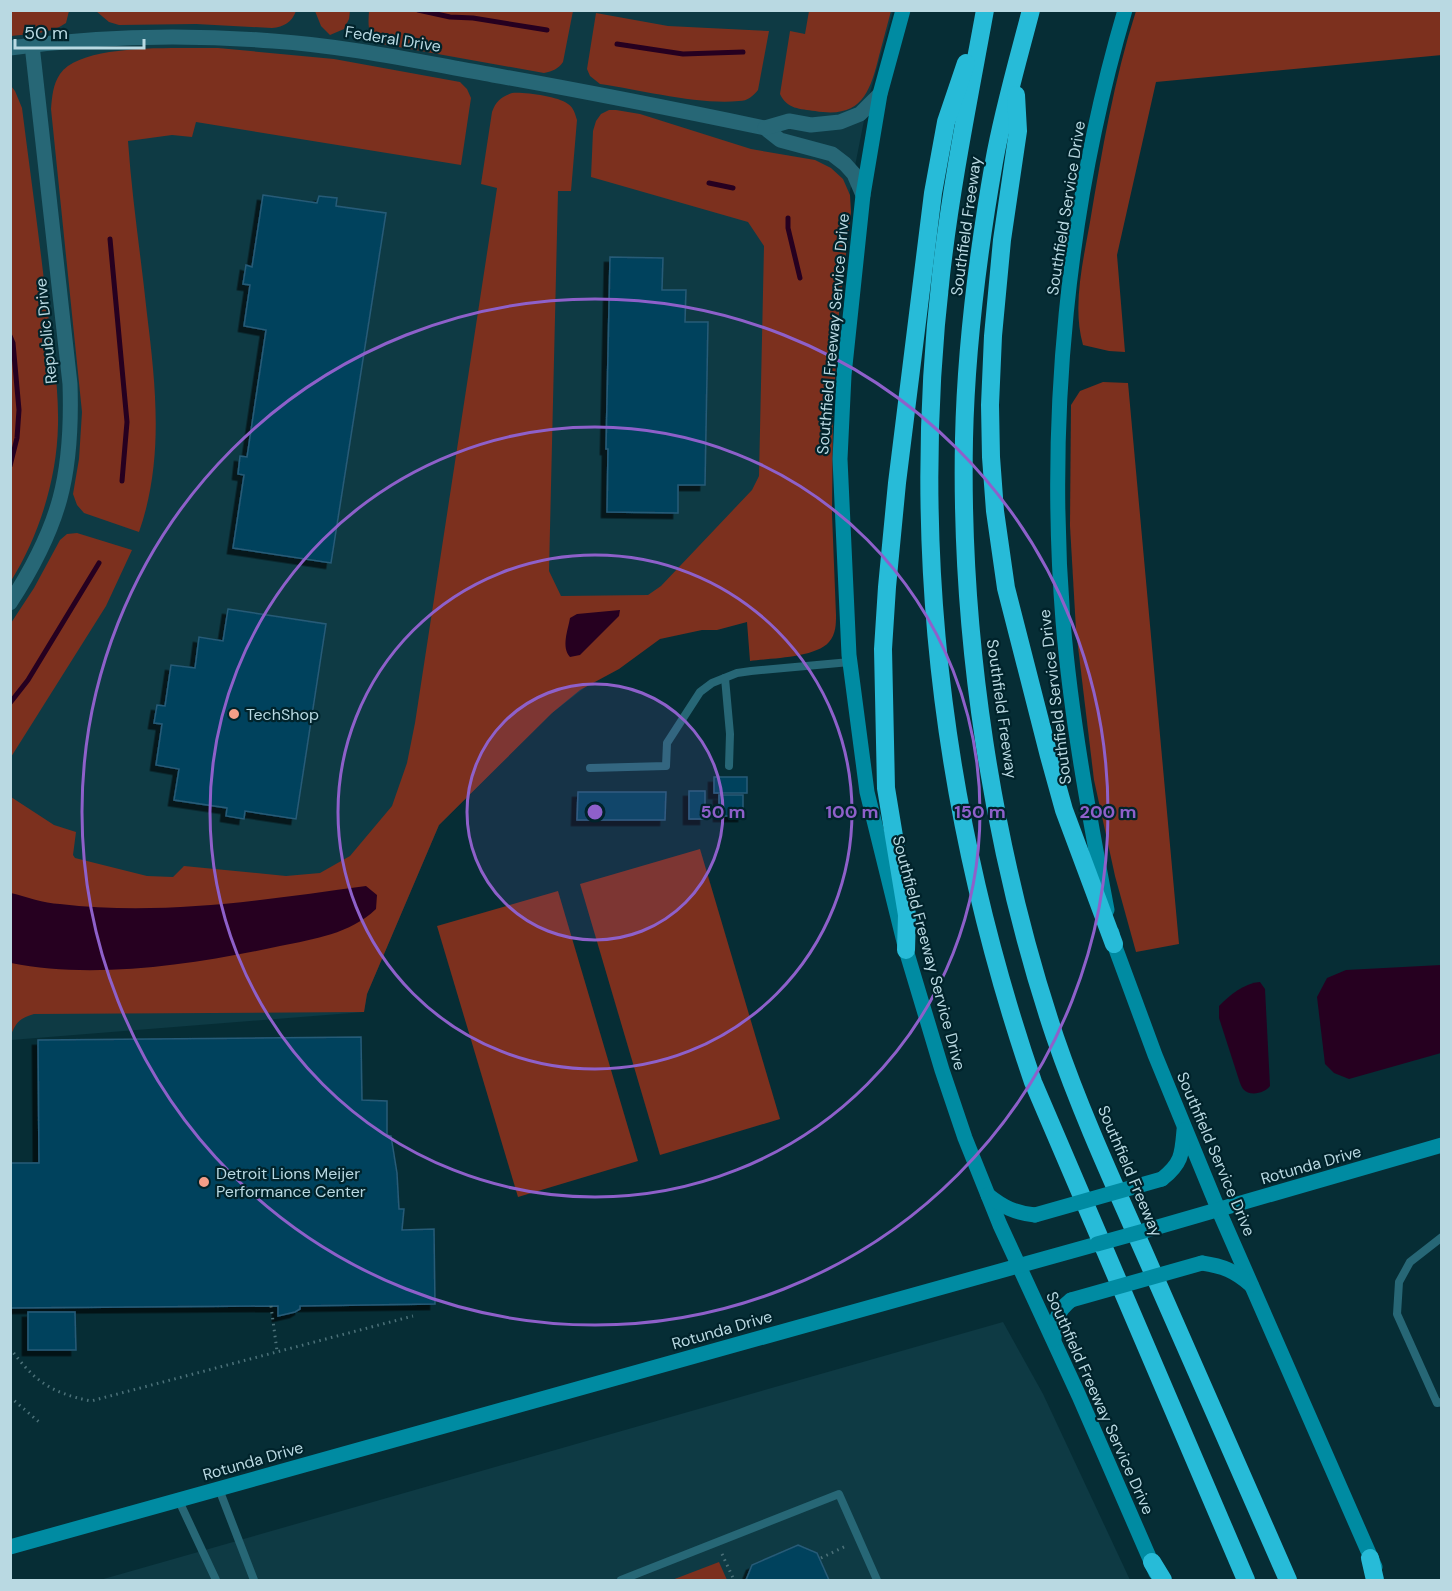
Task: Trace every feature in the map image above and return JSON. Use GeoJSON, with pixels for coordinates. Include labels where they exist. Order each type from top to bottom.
{"type":"FeatureCollection","features":[{"type":"Feature","properties":{"kind":"highway"},"geometry":{"type":"LineString","coordinates":[[906,950],[907,915],[886,788],[882,649],[887,587],[897,483],[933,193],[946,122],[985,10]]}},
{"type":"Feature","properties":{"kind":"highway","name":"Southfield Freeway"},"geometry":{"type":"LineString","coordinates":[[985,10],[948,218],[933,355],[929,436],[932,597],[937,661],[950,756],[985,924],[1015,1030],[1033,1082],[1246,1581]]}},
{"type":"Feature","properties":{"kind":"highway","name":"Southfield Freeway"},"geometry":{"type":"LineString","coordinates":[[1031,10],[994,158],[979,258],[964,440],[968,597],[973,655],[988,763],[1023,930],[1040,991],[1072,1083],[1288,1581]]}},
{"type":"Feature","properties":{"kind":"highway"},"geometry":{"type":"LineString","coordinates":[[1014,73],[1018,131],[1002,240],[993,336],[990,405],[995,511],[1006,588],[1049,756],[1064,810],[1114,944]]}},
{"type":"Feature","properties":{"kind":"highway"},"geometry":{"type":"LineString","coordinates":[[1370,1558],[1375,1581]]}},
{"type":"Feature","properties":{"kind":"highway"},"geometry":{"type":"LineString","coordinates":[[1152,1562],[1161,1581]]}},
{"type":"Feature","properties":{"kind":"main road","name":"Southfield Freeway Service Drive"},"geometry":{"type":"LineString","coordinates":[[903,10],[880,94],[863,195],[845,364],[840,459],[850,662],[867,792],[906,950],[942,1070],[988,1195],[1152,1562]]}},
{"type":"Feature","properties":{"kind":"main road","name":"Southfield Service Drive"},"geometry":{"type":"LineString","coordinates":[[1125,10],[1102,98],[1084,191],[1072,266],[1061,371],[1058,438],[1059,548],[1070,694],[1081,771],[1114,944],[1219,1210],[1380,1581]]}},
{"type":"Feature","properties":{"kind":"main road"},"geometry":{"type":"LineString","coordinates":[[988,1195],[1002,1207],[1019,1213],[1035,1215],[1162,1179],[1176,1168],[1182,1153],[1185,1127]]}},
{"type":"Feature","properties":{"kind":"main road","name":"Rotunda Drive"},"geometry":{"type":"LineString","coordinates":[[10,1547],[1189,1219],[1442,1145]]}},
{"type":"Feature","properties":{"kind":"main road"},"geometry":{"type":"LineString","coordinates":[[1054,1343],[1054,1327],[1057,1317],[1061,1308],[1071,1300],[1202,1263],[1220,1265],[1237,1273],[1253,1287]]}},
{"type":"Feature","properties":{"kind":"street","name":"Federal Drive"},"geometry":{"type":"LineString","coordinates":[[10,48],[150,37],[212,37],[321,46],[630,100],[765,128],[780,140],[832,154],[854,174],[863,195]]}},
{"type":"Feature","properties":{"kind":"street","name":"Republic Drive"},"geometry":{"type":"LineString","coordinates":[[10,603],[33,568],[53,523],[68,467],[72,426],[70,384],[32,45]]}},
{"type":"Feature","properties":{"kind":"street","name":"Federal Drive"},"geometry":{"type":"LineString","coordinates":[[765,128],[789,121],[811,125],[840,122],[860,114],[880,94]]}},
{"type":"Feature","properties":{"kind":"lane"},"geometry":{"type":"LineString","coordinates":[[590,768],[666,766],[667,743],[695,700],[706,688],[737,673],[850,662]]}},
{"type":"Feature","properties":{"kind":"lane"},"geometry":{"type":"LineString","coordinates":[[725,678],[730,734],[729,766]]}},
{"type":"Feature","properties":{"kind":"lane"},"geometry":{"type":"LineString","coordinates":[[1442,1237],[1410,1262],[1399,1282],[1397,1314],[1437,1403],[1442,1402]]}},
{"type":"Feature","properties":{"kind":"lane"},"geometry":{"type":"LineString","coordinates":[[219,1489],[254,1581]]}},
{"type":"Feature","properties":{"kind":"lane"},"geometry":{"type":"LineString","coordinates":[[621,1581],[839,1494],[877,1581]]}},
{"type":"Feature","properties":{"kind":"lane"},"geometry":{"type":"LineString","coordinates":[[179,1501],[216,1581]]}},
{"type":"Feature","properties":{"kind":"path"},"geometry":{"type":"LineString","coordinates":[[271,1306],[277,1351]]}},
{"type":"Feature","properties":{"kind":"path"},"geometry":{"type":"LineString","coordinates":[[10,1348],[27,1370],[42,1384],[59,1394],[90,1401],[413,1316]]}},
{"type":"Feature","properties":{"kind":"path"},"geometry":{"type":"LineString","coordinates":[[10,1396],[39,1422]]}},
{"type":"Feature","properties":{"kind":"path"},"geometry":{"type":"LineString","coordinates":[[821,1558],[846,1546]]}},
{"type":"Feature","properties":{"kind":"path"},"geometry":{"type":"LineString","coordinates":[[722,1554],[734,1581]]}},
{"type":"Feature","properties":{"kind":"shaded area"},"geometry":{"type":"Polygon","coordinates":[[[315,10],[350,11],[349,19],[344,29],[330,35],[321,26],[315,10]]]}},
{"type":"Feature","properties":{"kind":"shaded area"},"geometry":{"type":"Polygon","coordinates":[[[369,10],[573,11],[563,62],[555,69],[544,73],[382,44],[371,35],[369,10]]]}},
{"type":"Feature","properties":{"kind":"shaded area"},"geometry":{"type":"Polygon","coordinates":[[[10,11],[69,11],[66,23],[60,27],[39,33],[11,36],[10,11]]]}},
{"type":"Feature","properties":{"kind":"shaded area"},"geometry":{"type":"Polygon","coordinates":[[[11,11],[893,11],[868,100],[843,227],[818,507],[552,713],[439,825],[367,994],[364,1012],[11,1040],[11,11]]]}},
{"type":"Feature","properties":{"kind":"shaded area"},"geometry":{"type":"Polygon","coordinates":[[[96,11],[296,11],[287,23],[272,28],[196,24],[119,25],[109,22],[96,11]]]}},
{"type":"Feature","properties":{"kind":"shaded area"},"geometry":{"type":"Polygon","coordinates":[[[809,11],[891,11],[876,69],[867,92],[853,107],[843,111],[799,109],[786,103],[780,94],[790,31],[805,34],[809,11]]]}},
{"type":"Feature","properties":{"kind":"shaded area"},"geometry":{"type":"Polygon","coordinates":[[[1136,11],[1441,11],[1442,55],[1156,82],[1117,255],[1125,352],[1083,345],[1078,315],[1084,253],[1109,115],[1136,11]]]}},
{"type":"Feature","properties":{"kind":"shaded area"},"geometry":{"type":"Polygon","coordinates":[[[596,13],[668,26],[769,31],[758,90],[745,100],[723,102],[688,99],[600,84],[590,76],[587,69],[596,13]]]}},
{"type":"Feature","properties":{"kind":"shaded area"},"geometry":{"type":"Polygon","coordinates":[[[218,48],[334,59],[460,82],[467,89],[471,98],[461,165],[196,122],[192,137],[172,135],[128,141],[150,341],[156,424],[152,478],[139,532],[84,513],[77,505],[73,494],[79,459],[82,412],[51,109],[52,95],[60,74],[72,64],[89,57],[134,49],[218,48]]]}},
{"type":"Feature","properties":{"kind":"shaded area"},"geometry":{"type":"Polygon","coordinates":[[[11,86],[22,108],[54,361],[58,425],[54,466],[45,506],[30,545],[11,581],[11,86]]]}},
{"type":"Feature","properties":{"kind":"shaded area"},"geometry":{"type":"Polygon","coordinates":[[[512,93],[541,95],[563,101],[572,107],[577,120],[571,191],[558,191],[549,571],[561,596],[648,595],[661,586],[752,490],[759,476],[764,246],[748,222],[591,177],[593,131],[596,121],[601,114],[609,110],[640,114],[751,149],[815,160],[831,168],[843,179],[850,195],[851,212],[839,313],[833,414],[832,514],[836,625],[833,636],[829,642],[814,651],[750,661],[747,622],[717,630],[702,630],[660,639],[619,669],[580,690],[552,713],[439,825],[367,994],[364,1012],[34,1014],[19,1021],[11,1035],[11,797],[54,825],[76,832],[73,855],[75,858],[147,876],[173,877],[184,866],[286,876],[320,873],[350,856],[392,806],[407,763],[415,723],[497,188],[481,184],[492,112],[499,100],[512,93]]]}},
{"type":"Feature","properties":{"kind":"shaded area"},"geometry":{"type":"Polygon","coordinates":[[[1103,382],[1128,383],[1179,944],[1136,952],[1115,876],[1094,780],[1076,630],[1070,526],[1071,405],[1080,391],[1103,382]]]}},
{"type":"Feature","properties":{"kind":"shaded area"},"geometry":{"type":"Polygon","coordinates":[[[77,533],[132,550],[106,606],[11,757],[11,623],[34,588],[60,540],[67,534],[77,533]]]}},
{"type":"Feature","properties":{"kind":"shaded area"},"geometry":{"type":"Polygon","coordinates":[[[620,610],[619,616],[580,655],[570,657],[566,643],[570,618],[577,614],[620,610]]]}},
{"type":"Feature","properties":{"kind":"shaded area"},"geometry":{"type":"Polygon","coordinates":[[[700,849],[780,1119],[660,1155],[580,884],[700,849]]]}},
{"type":"Feature","properties":{"kind":"shaded area"},"geometry":{"type":"Polygon","coordinates":[[[366,886],[377,895],[376,909],[343,930],[306,941],[215,959],[146,968],[76,970],[11,963],[11,893],[54,903],[136,908],[213,905],[366,886]]]}},
{"type":"Feature","properties":{"kind":"shaded area"},"geometry":{"type":"Polygon","coordinates":[[[558,891],[638,1161],[518,1197],[437,926],[558,891]]]}},
{"type":"Feature","properties":{"kind":"shaded area"},"geometry":{"type":"Polygon","coordinates":[[[1441,965],[1441,1053],[1349,1079],[1334,1073],[1325,1064],[1317,997],[1327,978],[1346,970],[1441,965]]]}},
{"type":"Feature","properties":{"kind":"shaded area"},"geometry":{"type":"Polygon","coordinates":[[[1260,982],[1265,989],[1270,1086],[1261,1092],[1249,1093],[1240,1083],[1219,1018],[1219,1006],[1243,987],[1260,982]]]}},
{"type":"Feature","properties":{"kind":"shaded area"},"geometry":{"type":"Polygon","coordinates":[[[1003,1322],[1043,1394],[1130,1580],[100,1580],[1003,1322]]]}},
{"type":"Feature","properties":{"kind":"shaded area"},"geometry":{"type":"Polygon","coordinates":[[[719,1562],[727,1580],[672,1580],[719,1562]]]}},
{"type":"Feature","properties":{"kind":"building"},"geometry":{"type":"Polygon","coordinates":[[[263,195],[317,203],[319,196],[337,198],[336,206],[386,213],[331,563],[233,548],[244,475],[238,474],[240,456],[247,457],[266,330],[244,326],[250,285],[243,284],[246,265],[252,267],[263,195]]]}},
{"type":"Feature","properties":{"kind":"building"},"geometry":{"type":"Polygon","coordinates":[[[610,257],[663,258],[662,290],[686,290],[685,322],[708,322],[705,485],[678,485],[678,513],[607,512],[610,257]]]}},
{"type":"Feature","properties":{"kind":"building","name":"TechShop"},"geometry":{"type":"Polygon","coordinates":[[[228,609],[326,624],[296,819],[245,811],[244,819],[226,816],[227,808],[174,800],[179,769],[156,765],[162,724],[154,723],[157,705],[165,706],[171,665],[195,668],[199,637],[223,641],[228,609]]]}},
{"type":"Feature","properties":{"kind":"building"},"geometry":{"type":"Polygon","coordinates":[[[714,777],[747,777],[747,793],[714,793],[714,777]]]}},
{"type":"Feature","properties":{"kind":"building"},"geometry":{"type":"Polygon","coordinates":[[[689,791],[705,791],[705,819],[689,819],[689,791]]]}},
{"type":"Feature","properties":{"kind":"building"},"geometry":{"type":"Polygon","coordinates":[[[578,792],[666,792],[665,820],[577,820],[578,792]]]}},
{"type":"Feature","properties":{"kind":"building"},"geometry":{"type":"Polygon","coordinates":[[[719,795],[743,795],[743,816],[719,816],[719,795]]]}},
{"type":"Feature","properties":{"kind":"building","name":"Detroit Lions Meijer Performance Center"},"geometry":{"type":"Polygon","coordinates":[[[361,1037],[362,1100],[387,1101],[387,1135],[391,1136],[397,1173],[399,1209],[404,1209],[402,1230],[434,1229],[435,1304],[300,1306],[300,1309],[295,1312],[278,1316],[278,1306],[10,1308],[10,1163],[39,1163],[38,1040],[361,1037]]]}},
{"type":"Feature","properties":{"kind":"building"},"geometry":{"type":"Polygon","coordinates":[[[28,1312],[75,1312],[76,1350],[28,1350],[28,1312]]]}},
{"type":"Feature","properties":{"kind":"building"},"geometry":{"type":"Polygon","coordinates":[[[798,1545],[817,1553],[829,1580],[746,1580],[752,1565],[798,1545]]]}},
{"type":"Feature","properties":{"kind":"waterway"},"geometry":{"type":"LineString","coordinates":[[418,10],[450,17],[473,18],[547,30]]}},
{"type":"Feature","properties":{"kind":"waterway"},"geometry":{"type":"LineString","coordinates":[[617,44],[683,54],[743,52]]}},
{"type":"Feature","properties":{"kind":"waterway"},"geometry":{"type":"LineString","coordinates":[[709,183],[733,188]]}},
{"type":"Feature","properties":{"kind":"waterway"},"geometry":{"type":"LineString","coordinates":[[788,218],[788,228],[800,278]]}},
{"type":"Feature","properties":{"kind":"waterway"},"geometry":{"type":"LineString","coordinates":[[110,239],[127,422],[122,481]]}},
{"type":"Feature","properties":{"kind":"waterway"},"geometry":{"type":"LineString","coordinates":[[10,336],[13,343],[19,410],[17,438],[10,466]]}},
{"type":"Feature","properties":{"kind":"waterway"},"geometry":{"type":"LineString","coordinates":[[10,703],[28,680],[99,563]]}},
{"type":"Feature","properties":{"kind":"place","name":"TechShop"},"geometry":{"type":"Point","coordinates":[234,714]}},
{"type":"Feature","properties":{"kind":"place","name":"Detroit Lions Meijer Performance Center"},"geometry":{"type":"Point","coordinates":[204,1182]}}]}
